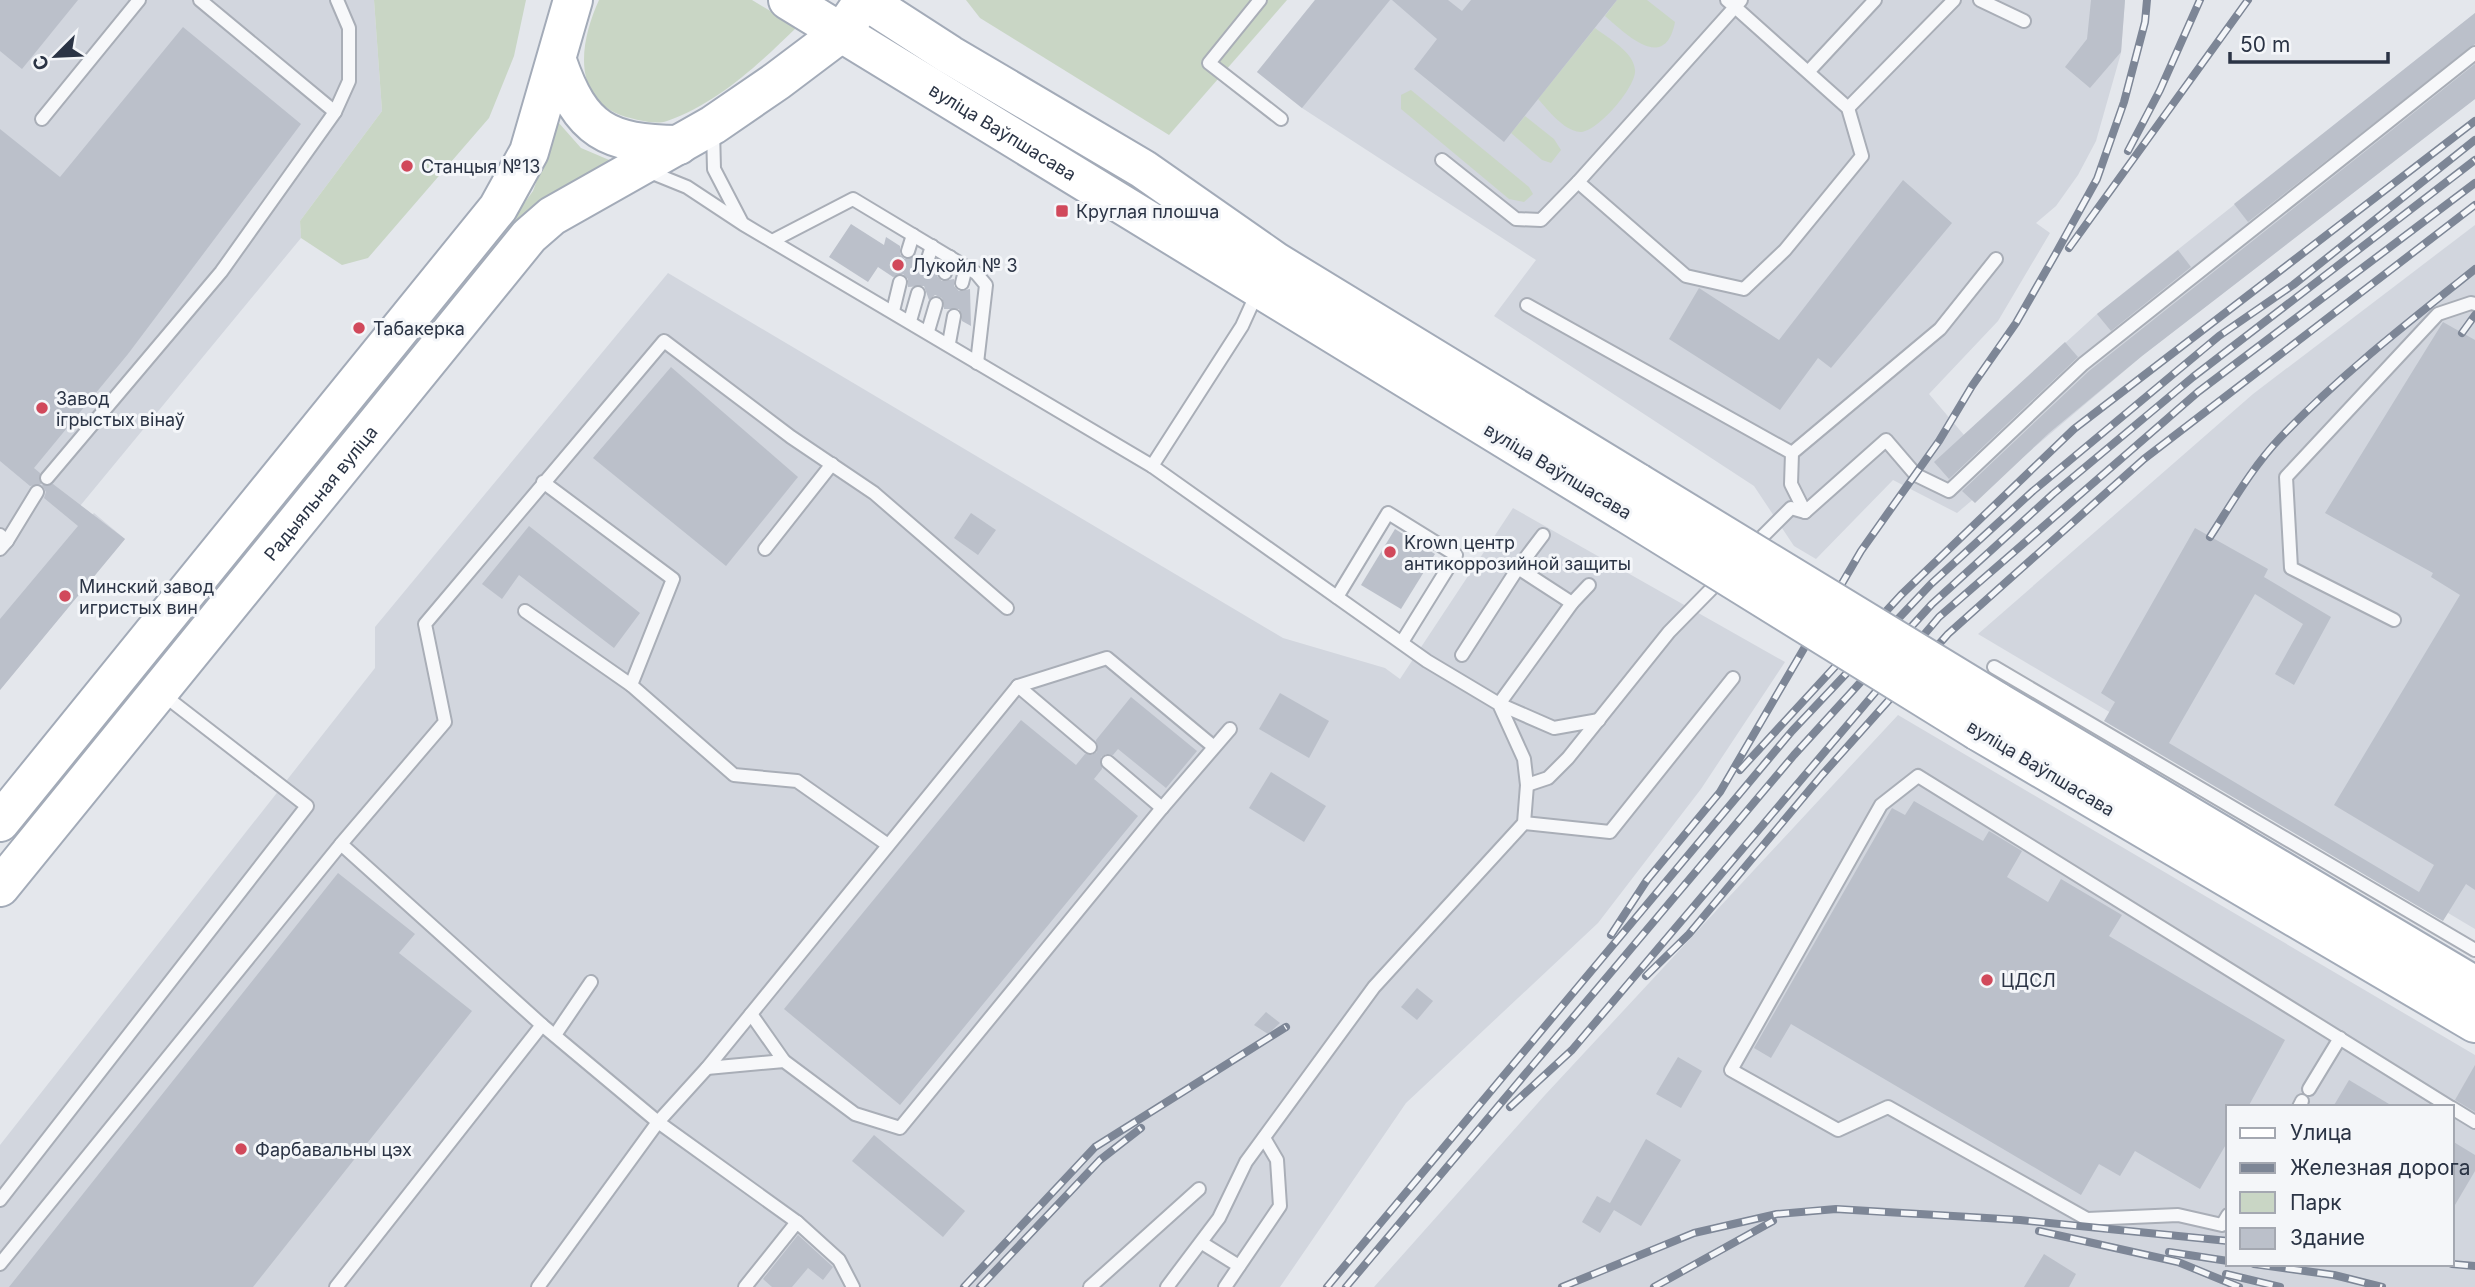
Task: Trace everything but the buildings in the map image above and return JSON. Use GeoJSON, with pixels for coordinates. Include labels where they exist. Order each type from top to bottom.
{"type":"FeatureCollection","features":[{"type":"Feature","properties":{"kind":"main road"},"geometry":{"type":"LineString","coordinates":[[0,822],[498,208],[529,152],[573,0]]}},
{"type":"Feature","properties":{"kind":"main road","name":"вуліца Ваўпшасава"},"geometry":{"type":"LineString","coordinates":[[788,0],[1259,290],[1989,700],[2475,986]]}},
{"type":"Feature","properties":{"kind":"main road","name":"вуліца Ваўпшасава"},"geometry":{"type":"LineString","coordinates":[[865,0],[950,55],[1143,169],[1276,262],[1631,497]]}},
{"type":"Feature","properties":{"kind":"main road","name":"Радыяльная вуліца"},"geometry":{"type":"LineString","coordinates":[[0,887],[529,236],[552,216],[713,125],[842,32],[865,0]]}},
{"type":"Feature","properties":{"kind":"main road"},"geometry":{"type":"LineString","coordinates":[[556,61],[568,94],[581,114],[603,131],[624,141],[679,145]]}},
{"type":"Feature","properties":{"kind":"main road","name":"вуліца Ваўпшасава"},"geometry":{"type":"LineString","coordinates":[[1989,700],[2475,1023]]}},
{"type":"Feature","properties":{"kind":"lane"},"geometry":{"type":"LineString","coordinates":[[42,119],[139,0]]}},
{"type":"Feature","properties":{"kind":"lane"},"geometry":{"type":"LineString","coordinates":[[200,0],[335,112]]}},
{"type":"Feature","properties":{"kind":"lane"},"geometry":{"type":"LineString","coordinates":[[47,478],[221,272],[335,112],[349,81],[349,28],[337,0]]}},
{"type":"Feature","properties":{"kind":"lane"},"geometry":{"type":"LineString","coordinates":[[1260,0],[1209,62],[1280,119]]}},
{"type":"Feature","properties":{"kind":"lane"},"geometry":{"type":"LineString","coordinates":[[1809,71],[1875,0]]}},
{"type":"Feature","properties":{"kind":"lane"},"geometry":{"type":"LineString","coordinates":[[1848,108],[1954,0]]}},
{"type":"Feature","properties":{"kind":"lane"},"geometry":{"type":"LineString","coordinates":[[1980,0],[2024,21]]}},
{"type":"Feature","properties":{"kind":"lane"},"geometry":{"type":"LineString","coordinates":[[1442,160],[1516,219],[1541,220],[1578,182],[1734,2],[1848,108],[1862,156],[1785,250],[1744,289],[1686,275],[1578,182]]}},
{"type":"Feature","properties":{"kind":"lane"},"geometry":{"type":"LineString","coordinates":[[1805,512],[1886,440],[1916,475],[1949,491],[2083,364],[2475,53]]}},
{"type":"Feature","properties":{"kind":"lane"},"geometry":{"type":"LineString","coordinates":[[713,125],[713,169],[743,224]]}},
{"type":"Feature","properties":{"kind":"lane"},"geometry":{"type":"LineString","coordinates":[[640,168],[687,187],[743,224],[949,343],[977,363],[1152,466],[1402,642],[1499,704],[1554,728],[1599,720]]}},
{"type":"Feature","properties":{"kind":"lane"},"geometry":{"type":"LineString","coordinates":[[772,241],[853,199],[932,246],[966,267],[986,285],[977,363]]}},
{"type":"Feature","properties":{"kind":"lane"},"geometry":{"type":"LineString","coordinates":[[908,251],[913,235]]}},
{"type":"Feature","properties":{"kind":"lane"},"geometry":{"type":"LineString","coordinates":[[927,262],[932,246]]}},
{"type":"Feature","properties":{"kind":"lane"},"geometry":{"type":"LineString","coordinates":[[945,273],[950,257]]}},
{"type":"Feature","properties":{"kind":"lane"},"geometry":{"type":"LineString","coordinates":[[1805,512],[1791,484],[1792,453],[1940,329],[1996,259]]}},
{"type":"Feature","properties":{"kind":"lane"},"geometry":{"type":"LineString","coordinates":[[962,284],[966,267]]}},
{"type":"Feature","properties":{"kind":"lane"},"geometry":{"type":"LineString","coordinates":[[893,311],[900,282]]}},
{"type":"Feature","properties":{"kind":"lane"},"geometry":{"type":"LineString","coordinates":[[1152,466],[1242,326],[1259,290]]}},
{"type":"Feature","properties":{"kind":"lane"},"geometry":{"type":"LineString","coordinates":[[910,321],[918,293]]}},
{"type":"Feature","properties":{"kind":"lane"},"geometry":{"type":"LineString","coordinates":[[928,331],[936,304]]}},
{"type":"Feature","properties":{"kind":"lane"},"geometry":{"type":"LineString","coordinates":[[2394,620],[2291,568],[2286,477],[2438,314],[2475,304]]}},
{"type":"Feature","properties":{"kind":"lane"},"geometry":{"type":"LineString","coordinates":[[1527,305],[1792,453]]}},
{"type":"Feature","properties":{"kind":"lane"},"geometry":{"type":"LineString","coordinates":[[949,343],[954,316]]}},
{"type":"Feature","properties":{"kind":"lane"},"geometry":{"type":"LineString","coordinates":[[0,1264],[341,844],[444,722],[425,624],[664,341],[874,493],[1007,608]]}},
{"type":"Feature","properties":{"kind":"lane"},"geometry":{"type":"LineString","coordinates":[[765,549],[832,464]]}},
{"type":"Feature","properties":{"kind":"lane"},"geometry":{"type":"LineString","coordinates":[[543,482],[673,579],[631,685]]}},
{"type":"Feature","properties":{"kind":"lane"},"geometry":{"type":"LineString","coordinates":[[2,541],[37,492]]}},
{"type":"Feature","properties":{"kind":"lane"},"geometry":{"type":"LineString","coordinates":[[1527,785],[1548,778],[1599,720],[1669,632],[1791,508],[1805,512]]}},
{"type":"Feature","properties":{"kind":"lane"},"geometry":{"type":"LineString","coordinates":[[1337,597],[1388,513],[1456,555],[1402,642]]}},
{"type":"Feature","properties":{"kind":"lane"},"geometry":{"type":"LineString","coordinates":[[1462,655],[1542,535]]}},
{"type":"Feature","properties":{"kind":"lane"},"geometry":{"type":"LineString","coordinates":[[1518,569],[1572,603]]}},
{"type":"Feature","properties":{"kind":"lane"},"geometry":{"type":"LineString","coordinates":[[1499,704],[1572,603],[1589,584]]}},
{"type":"Feature","properties":{"kind":"lane"},"geometry":{"type":"LineString","coordinates":[[526,611],[631,685],[734,775],[797,781],[888,845]]}},
{"type":"Feature","properties":{"kind":"lane"},"geometry":{"type":"LineString","coordinates":[[538,1287],[657,1122],[707,1068],[1018,685],[1107,658],[1214,747]]}},
{"type":"Feature","properties":{"kind":"lane"},"geometry":{"type":"LineString","coordinates":[[1524,823],[1610,832],[1733,678]]}},
{"type":"Feature","properties":{"kind":"lane"},"geometry":{"type":"LineString","coordinates":[[1018,685],[1090,747]]}},
{"type":"Feature","properties":{"kind":"lane"},"geometry":{"type":"LineString","coordinates":[[0,1200],[307,806],[158,691]]}},
{"type":"Feature","properties":{"kind":"lane"},"geometry":{"type":"LineString","coordinates":[[1989,700],[2475,950]]}},
{"type":"Feature","properties":{"kind":"lane"},"geometry":{"type":"LineString","coordinates":[[1167,1287],[1219,1218],[1247,1162],[1374,987],[1524,823],[1527,785],[1524,759],[1499,704]]}},
{"type":"Feature","properties":{"kind":"lane"},"geometry":{"type":"LineString","coordinates":[[751,1014],[784,1061],[855,1114],[900,1128],[1230,729]]}},
{"type":"Feature","properties":{"kind":"lane"},"geometry":{"type":"LineString","coordinates":[[1108,762],[1162,808]]}},
{"type":"Feature","properties":{"kind":"lane"},"geometry":{"type":"LineString","coordinates":[[2226,1218],[2222,1225],[2178,1215],[2087,1220],[1888,1107],[1838,1130],[1731,1070],[1881,805],[1918,776],[2448,1105]]}},
{"type":"Feature","properties":{"kind":"lane"},"geometry":{"type":"LineString","coordinates":[[341,844],[542,1025],[657,1122],[797,1222],[839,1260],[853,1287]]}},
{"type":"Feature","properties":{"kind":"lane"},"geometry":{"type":"LineString","coordinates":[[555,1035],[591,982]]}},
{"type":"Feature","properties":{"kind":"lane"},"geometry":{"type":"LineString","coordinates":[[336,1287],[542,1025]]}},
{"type":"Feature","properties":{"kind":"lane"},"geometry":{"type":"LineString","coordinates":[[2309,1089],[2340,1038]]}},
{"type":"Feature","properties":{"kind":"lane"},"geometry":{"type":"LineString","coordinates":[[707,1068],[784,1061]]}},
{"type":"Feature","properties":{"kind":"lane"},"geometry":{"type":"LineString","coordinates":[[2454,1109],[2475,1122]]}},
{"type":"Feature","properties":{"kind":"lane"},"geometry":{"type":"LineString","coordinates":[[1225,1287],[1280,1206],[1277,1160],[1264,1139]]}},
{"type":"Feature","properties":{"kind":"lane"},"geometry":{"type":"LineString","coordinates":[[1090,1287],[1199,1189]]}},
{"type":"Feature","properties":{"kind":"lane"},"geometry":{"type":"LineString","coordinates":[[746,1287],[797,1222]]}},
{"type":"Feature","properties":{"kind":"lane"},"geometry":{"type":"LineString","coordinates":[[1202,1243],[1239,1266]]}},
{"type":"Feature","properties":{"kind":"shaded area","name":"Завод ігрыстых вінаў"},"geometry":{"type":"Polygon","coordinates":[[[0,0],[374,0],[382,111],[300,221],[301,238],[80,506],[91,516],[94,513],[125,539],[0,690],[0,0]]]}},
{"type":"Feature","properties":{"kind":"shaded area"},"geometry":{"type":"Polygon","coordinates":[[[1315,0],[2125,0],[2121,53],[2096,141],[2078,175],[2056,206],[2036,223],[2050,233],[1998,321],[1929,394],[1964,435],[2097,314],[2475,13],[2475,99],[2142,356],[1957,513],[1893,480],[1816,559],[1794,546],[1754,486],[1494,316],[1536,260],[1302,108],[1257,72],[1315,0]]]}},
{"type":"Feature","properties":{"kind":"shaded area"},"geometry":{"type":"Polygon","coordinates":[[[2475,225],[2475,929],[1978,634],[2253,394],[2475,225]]]}},
{"type":"Feature","properties":{"kind":"shaded area"},"geometry":{"type":"Polygon","coordinates":[[[668,273],[1283,638],[1385,668],[1400,679],[1513,508],[1785,662],[1701,789],[1598,923],[1406,1103],[1280,1287],[0,1287],[0,1145],[375,668],[375,627],[668,273]]]}},
{"type":"Feature","properties":{"kind":"shaded area"},"geometry":{"type":"Polygon","coordinates":[[[1898,715],[2475,1055],[2475,1287],[1374,1287],[1545,1095],[1898,715]]]}},
{"type":"Feature","properties":{"kind":"green space"},"geometry":{"type":"Polygon","coordinates":[[[374,0],[526,0],[514,56],[489,118],[368,258],[342,265],[301,238],[300,221],[382,111],[374,0]]]}},
{"type":"Feature","properties":{"kind":"green space"},"geometry":{"type":"Polygon","coordinates":[[[599,0],[752,0],[797,27],[753,68],[721,93],[667,121],[646,122],[608,109],[595,97],[588,83],[584,68],[584,51],[592,16],[599,0]]]}},
{"type":"Feature","properties":{"kind":"green space"},"geometry":{"type":"Polygon","coordinates":[[[966,0],[1287,0],[1169,135],[980,18],[966,0]]]}},
{"type":"Feature","properties":{"kind":"green space"},"geometry":{"type":"Polygon","coordinates":[[[1617,0],[1647,0],[1675,22],[1670,37],[1663,45],[1654,47],[1633,39],[1605,16],[1617,0]]]}},
{"type":"Feature","properties":{"kind":"green space"},"geometry":{"type":"Polygon","coordinates":[[[1595,28],[1630,57],[1634,63],[1634,77],[1615,107],[1596,125],[1580,132],[1562,124],[1538,99],[1595,28]]]}},
{"type":"Feature","properties":{"kind":"green space"},"geometry":{"type":"Polygon","coordinates":[[[1411,90],[1529,187],[1533,194],[1524,202],[1509,199],[1401,109],[1401,95],[1411,90]]]}},
{"type":"Feature","properties":{"kind":"green space"},"geometry":{"type":"Polygon","coordinates":[[[1525,116],[1554,139],[1561,150],[1551,163],[1542,160],[1511,133],[1525,116]]]}},
{"type":"Feature","properties":{"kind":"green space"},"geometry":{"type":"Polygon","coordinates":[[[558,122],[581,148],[614,162],[512,229],[509,224],[533,191],[558,122]]]}},
{"type":"Feature","properties":{"kind":"railway"},"geometry":{"type":"LineString","coordinates":[[1611,935],[1647,880],[1720,792],[1861,551],[1939,441],[1972,386],[2016,323],[2055,255],[2097,179],[2124,102],[2145,22],[2147,0]]}},
{"type":"Feature","properties":{"kind":"railway"},"geometry":{"type":"LineString","coordinates":[[2128,151],[2160,90],[2200,0]]}},
{"type":"Feature","properties":{"kind":"railway"},"geometry":{"type":"LineString","coordinates":[[2069,248],[2248,0]]}},
{"type":"Feature","properties":{"kind":"railway"},"geometry":{"type":"LineString","coordinates":[[1740,770],[1901,595],[2074,429],[2475,121]]}},
{"type":"Feature","properties":{"kind":"railway"},"geometry":{"type":"LineString","coordinates":[[1327,1287],[1792,731],[1931,584],[2033,491],[2219,336],[2293,285],[2475,140]]}},
{"type":"Feature","properties":{"kind":"railway"},"geometry":{"type":"LineString","coordinates":[[1346,1287],[1794,755],[1932,604],[2053,494],[2193,377],[2475,160]]}},
{"type":"Feature","properties":{"kind":"railway"},"geometry":{"type":"LineString","coordinates":[[1510,1107],[1572,1050],[1939,617],[2198,392],[2475,183]]}},
{"type":"Feature","properties":{"kind":"railway"},"geometry":{"type":"LineString","coordinates":[[1646,976],[1689,934],[1822,775],[1948,634],[2144,459],[2475,205]]}},
{"type":"Feature","properties":{"kind":"railway"},"geometry":{"type":"LineString","coordinates":[[2210,537],[2243,485],[2281,437],[2375,350],[2475,269]]}},
{"type":"Feature","properties":{"kind":"railway"},"geometry":{"type":"LineString","coordinates":[[2462,333],[2475,315]]}},
{"type":"Feature","properties":{"kind":"railway"},"geometry":{"type":"LineString","coordinates":[[964,1287],[1095,1147],[1286,1027]]}},
{"type":"Feature","properties":{"kind":"railway"},"geometry":{"type":"LineString","coordinates":[[980,1287],[1100,1160],[1141,1128]]}},
{"type":"Feature","properties":{"kind":"railway"},"geometry":{"type":"LineString","coordinates":[[1562,1287],[1694,1233],[1777,1214],[1836,1209],[2020,1220],[2226,1241]]}},
{"type":"Feature","properties":{"kind":"railway"},"geometry":{"type":"LineString","coordinates":[[1654,1287],[1773,1221]]}},
{"type":"Feature","properties":{"kind":"railway"},"geometry":{"type":"LineString","coordinates":[[2039,1231],[2178,1262],[2239,1287]]}},
{"type":"Feature","properties":{"kind":"railway"},"geometry":{"type":"LineString","coordinates":[[2169,1252],[2226,1261]]}},
{"type":"Feature","properties":{"kind":"railway"},"geometry":{"type":"LineString","coordinates":[[2454,1264],[2475,1266]]}},
{"type":"Feature","properties":{"kind":"railway"},"geometry":{"type":"LineString","coordinates":[[2269,1266],[2334,1275],[2382,1287]]}},
{"type":"Feature","properties":{"kind":"railway"},"geometry":{"type":"LineString","coordinates":[[2226,1274],[2280,1287]]}},
{"type":"Feature","properties":{"kind":"place","name":"Станцыя №13"},"geometry":{"type":"Point","coordinates":[407,166]}},
{"type":"Feature","properties":{"kind":"place","name":"Круглая плошча"},"geometry":{"type":"Point","coordinates":[1062,211]}},
{"type":"Feature","properties":{"kind":"place","name":"Лукойл № 3"},"geometry":{"type":"Point","coordinates":[898,265]}},
{"type":"Feature","properties":{"kind":"place","name":"Табакерка"},"geometry":{"type":"Point","coordinates":[359,328]}},
{"type":"Feature","properties":{"kind":"place","name":"Завод ігрыстых вінаў"},"geometry":{"type":"Point","coordinates":[42,408]}},
{"type":"Feature","properties":{"kind":"place","name":"Krown центр антикоррозийной защиты"},"geometry":{"type":"Point","coordinates":[1390,552]}},
{"type":"Feature","properties":{"kind":"place","name":"Минский завод игристых вин"},"geometry":{"type":"Point","coordinates":[65,596]}},
{"type":"Feature","properties":{"kind":"place","name":"ЦДСЛ"},"geometry":{"type":"Point","coordinates":[1987,980]}},
{"type":"Feature","properties":{"kind":"place","name":"Фарбавальны цэх"},"geometry":{"type":"Point","coordinates":[241,1149]}}]}
